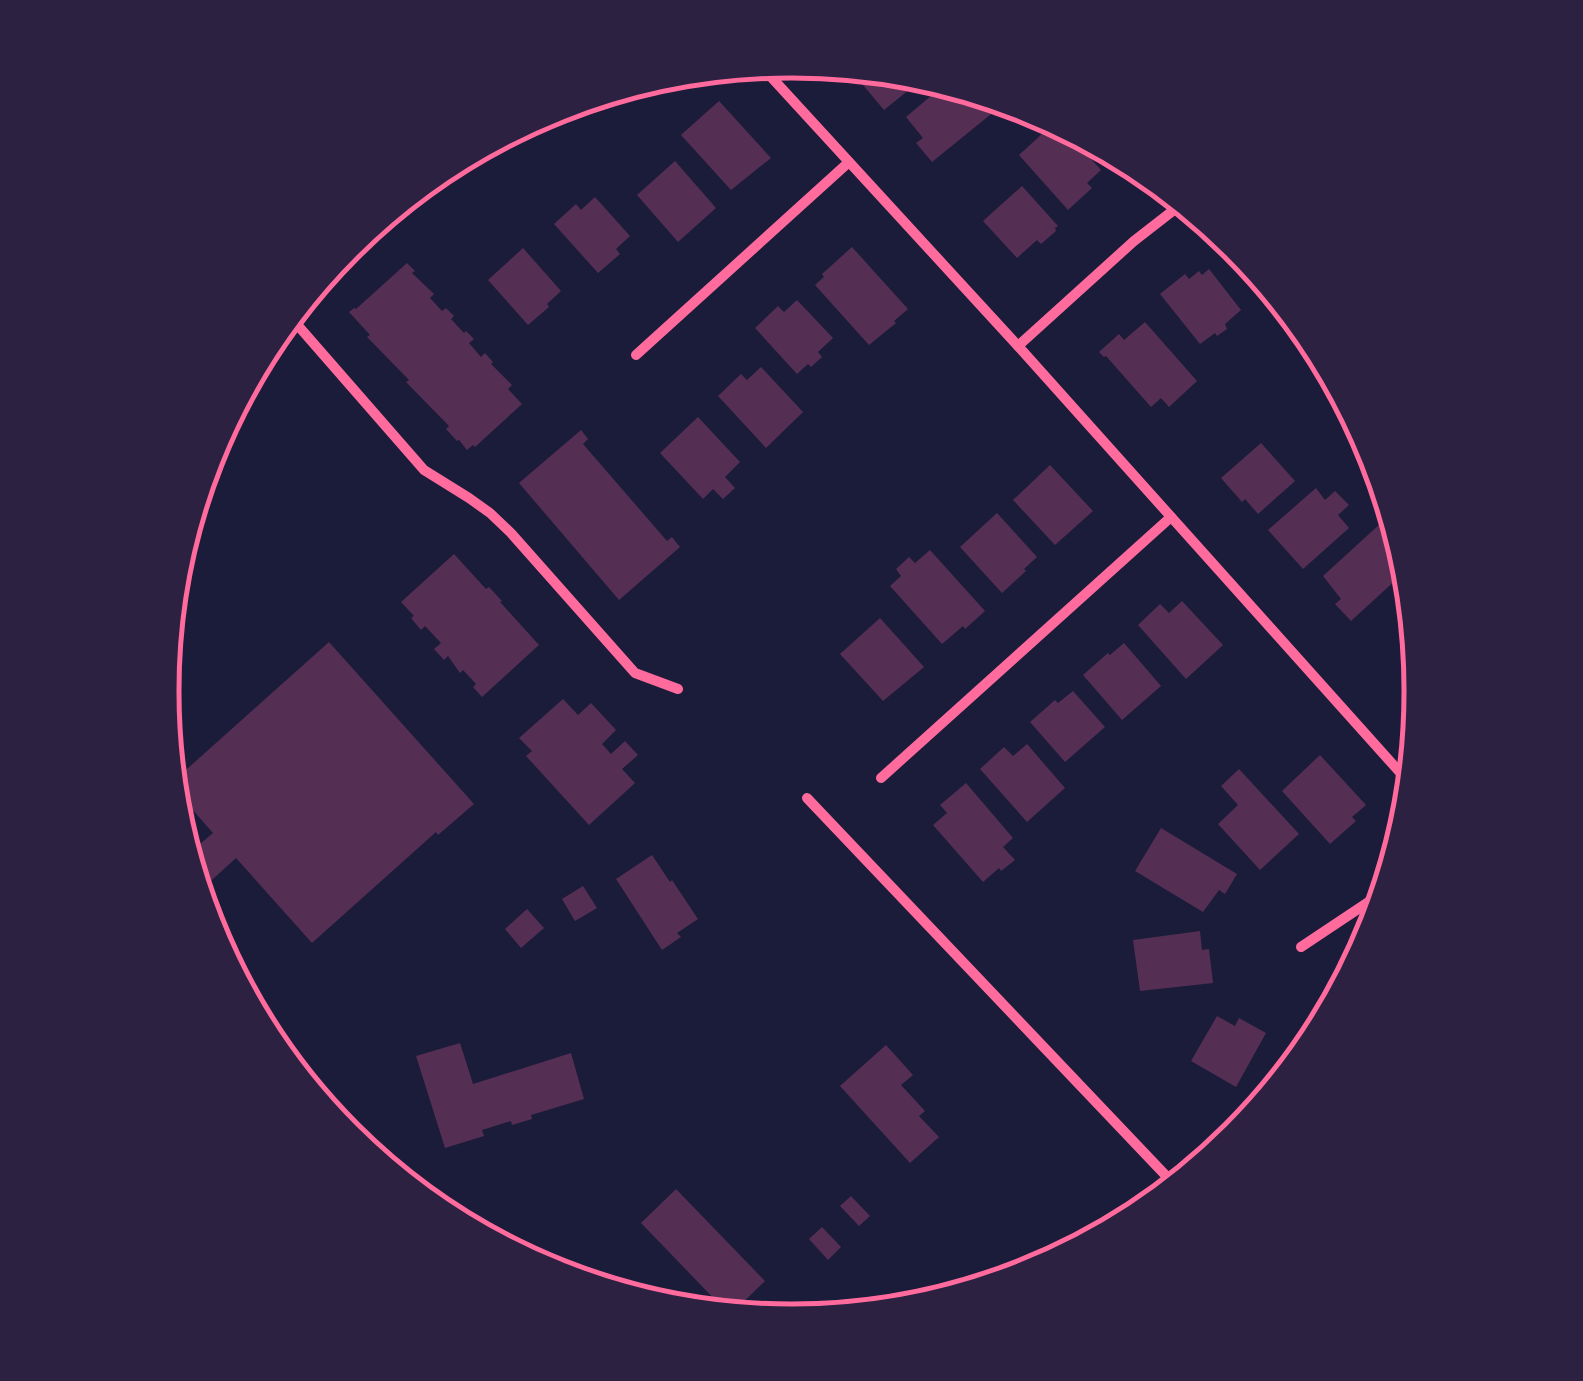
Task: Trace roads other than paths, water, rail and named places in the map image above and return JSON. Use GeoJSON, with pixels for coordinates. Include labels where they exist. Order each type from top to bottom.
{"type":"FeatureCollection","features":[{"type":"Feature","properties":{"kind":"street"},"geometry":{"type":"LineString","coordinates":[[772,78],[1399,771]]}},
{"type":"Feature","properties":{"kind":"street"},"geometry":{"type":"LineString","coordinates":[[636,355],[849,162]]}},
{"type":"Feature","properties":{"kind":"street"},"geometry":{"type":"LineString","coordinates":[[1018,346],[1134,240],[1173,211]]}},
{"type":"Feature","properties":{"kind":"street"},"geometry":{"type":"LineString","coordinates":[[299,326],[424,470],[501,523],[635,674],[678,688]]}},
{"type":"Feature","properties":{"kind":"street"},"geometry":{"type":"LineString","coordinates":[[881,778],[1171,517]]}},
{"type":"Feature","properties":{"kind":"street"},"geometry":{"type":"LineString","coordinates":[[806,798],[1166,1176]]}},
{"type":"Feature","properties":{"kind":"street"},"geometry":{"type":"LineString","coordinates":[[1301,947],[1366,904]]}}]}
